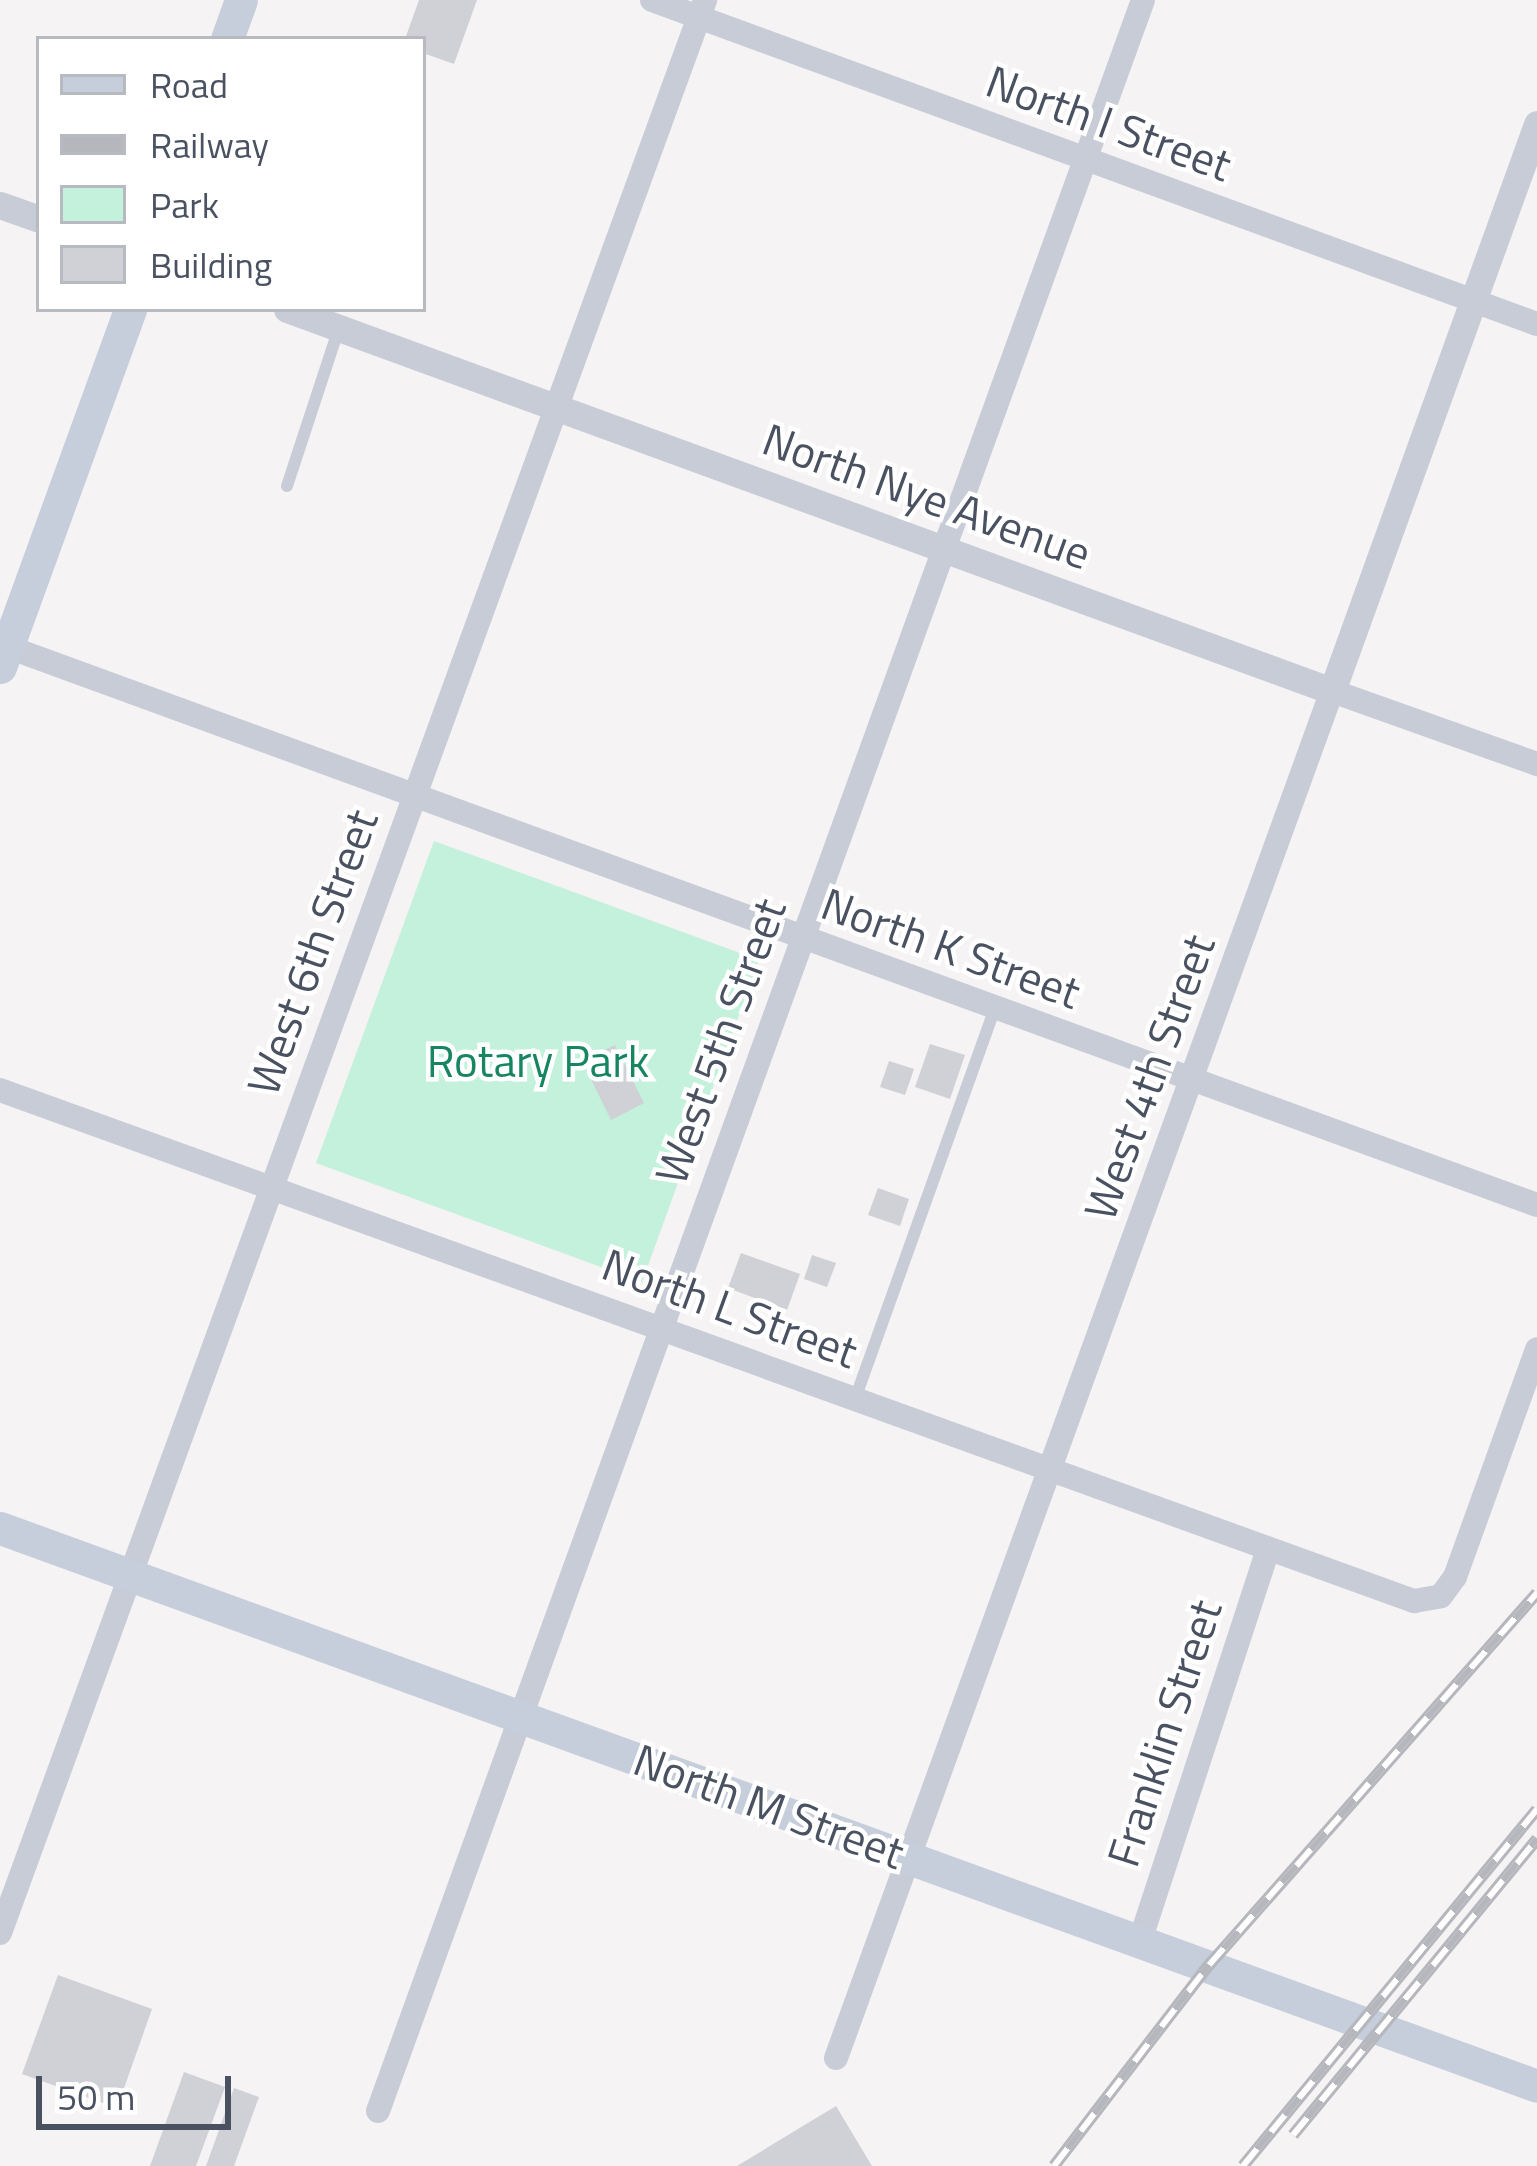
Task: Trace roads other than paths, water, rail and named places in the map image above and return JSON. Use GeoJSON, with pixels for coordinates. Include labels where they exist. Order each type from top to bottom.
{"type":"FeatureCollection","features":[{"type":"Feature","properties":{"kind":"main road"},"geometry":{"type":"LineString","coordinates":[[228,36],[241,0]]}},
{"type":"Feature","properties":{"kind":"main road"},"geometry":{"type":"LineString","coordinates":[[2,653],[129,312]]}},
{"type":"Feature","properties":{"kind":"main road","name":"North M Street"},"geometry":{"type":"LineString","coordinates":[[0,1528],[1537,2086]]}},
{"type":"Feature","properties":{"kind":"street","name":"North I Street"},"geometry":{"type":"LineString","coordinates":[[652,0],[702,9],[1086,159],[1537,324]]}},
{"type":"Feature","properties":{"kind":"street","name":"West 5th Street"},"geometry":{"type":"LineString","coordinates":[[378,2111],[1143,0]]}},
{"type":"Feature","properties":{"kind":"street","name":"West 6th Street"},"geometry":{"type":"LineString","coordinates":[[0,1933],[702,9]]}},
{"type":"Feature","properties":{"kind":"street","name":"West 4th Street"},"geometry":{"type":"LineString","coordinates":[[836,2058],[1537,124]]}},
{"type":"Feature","properties":{"kind":"street"},"geometry":{"type":"LineString","coordinates":[[0,205],[36,219]]}},
{"type":"Feature","properties":{"kind":"street","name":"North Nye Avenue"},"geometry":{"type":"LineString","coordinates":[[295,312],[1537,764]]}},
{"type":"Feature","properties":{"kind":"street","name":"North K Street"},"geometry":{"type":"LineString","coordinates":[[2,653],[414,796],[1537,1205]]}},
{"type":"Feature","properties":{"kind":"street","name":"North L Street"},"geometry":{"type":"LineString","coordinates":[[0,1090],[1268,1550],[1431,1601],[1455,1576],[1537,1349]]}},
{"type":"Feature","properties":{"kind":"street","name":"Franklin Street"},"geometry":{"type":"LineString","coordinates":[[1140,1941],[1268,1550]]}},
{"type":"Feature","properties":{"kind":"lane"},"geometry":{"type":"LineString","coordinates":[[286,486],[339,328]]}},
{"type":"Feature","properties":{"kind":"lane"},"geometry":{"type":"LineString","coordinates":[[855,1399],[995,1009]]}},
{"type":"Feature","properties":{"kind":"railway"},"geometry":{"type":"LineString","coordinates":[[1054,2166],[1209,1965],[1537,1593]]}},
{"type":"Feature","properties":{"kind":"railway"},"geometry":{"type":"LineString","coordinates":[[1243,2166],[1537,1809]]}},
{"type":"Feature","properties":{"kind":"railway"},"geometry":{"type":"LineString","coordinates":[[1293,2135],[1537,1839]]}},
{"type":"Feature","properties":{"kind":"park label","name":"Rotary Park"},"geometry":{"type":"Point","coordinates":[538,1061]}}]}
